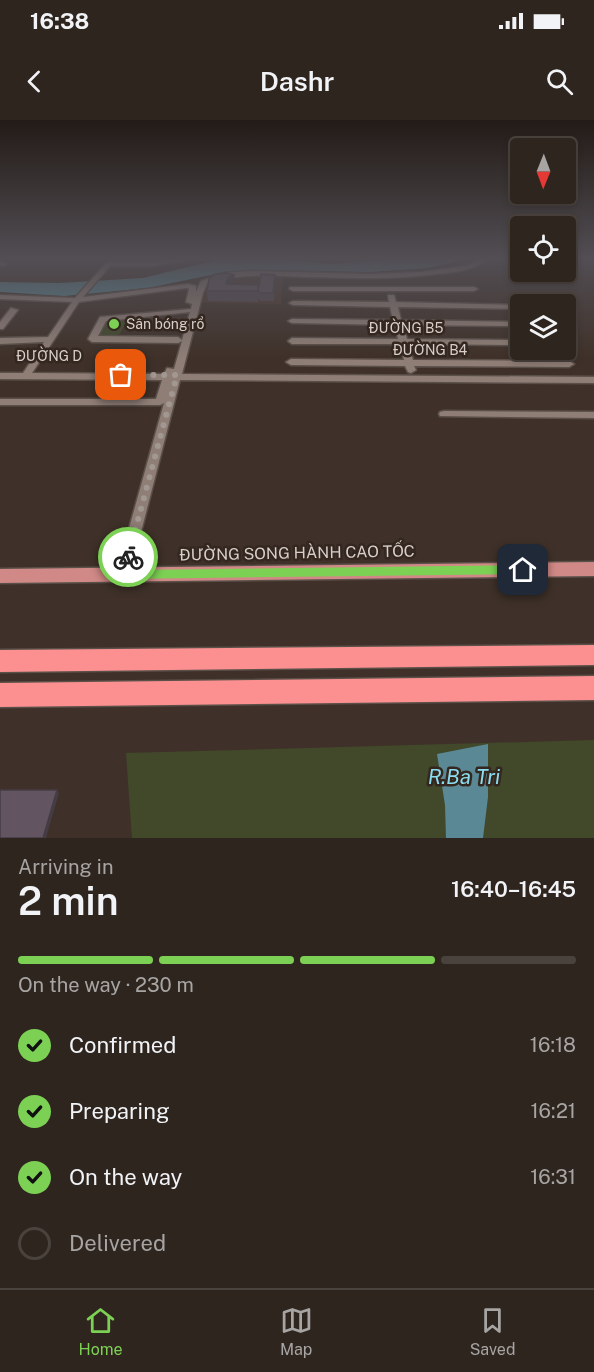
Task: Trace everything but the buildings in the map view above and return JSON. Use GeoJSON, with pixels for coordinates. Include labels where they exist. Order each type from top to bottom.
{"type":"FeatureCollection","features":[{"type":"Feature","properties":{"kind":"highway"},"geometry":{"type":"LineString","coordinates":[[0,661],[594,655]]}},
{"type":"Feature","properties":{"kind":"highway"},"geometry":{"type":"LineString","coordinates":[[0,695],[594,688]]}},
{"type":"Feature","properties":{"kind":"main road","name":"ĐƯỜNG SONG HÀNH CAO TỐC"},"geometry":{"type":"LineString","coordinates":[[0,576],[594,568]]}},
{"type":"Feature","properties":{"kind":"street"},"geometry":{"type":"LineString","coordinates":[[29,372],[83,293]]}},
{"type":"Feature","properties":{"kind":"street"},"geometry":{"type":"LineString","coordinates":[[0,297],[79,297],[124,293]]}},
{"type":"Feature","properties":{"kind":"street"},"geometry":{"type":"LineString","coordinates":[[0,402],[160,402],[173,372],[178,340],[192,293]]}},
{"type":"Feature","properties":{"kind":"street"},"geometry":{"type":"LineString","coordinates":[[123,575],[173,372],[199,293]]}},
{"type":"Feature","properties":{"kind":"street"},"geometry":{"type":"LineString","coordinates":[[389,293],[411,367]]}},
{"type":"Feature","properties":{"kind":"street"},"geometry":{"type":"LineString","coordinates":[[293,303],[510,307]]}},
{"type":"Feature","properties":{"kind":"street"},"geometry":{"type":"LineString","coordinates":[[0,327],[3,319],[14,310]]}},
{"type":"Feature","properties":{"kind":"street"},"geometry":{"type":"LineString","coordinates":[[178,340],[129,328],[188,310]]}},
{"type":"Feature","properties":{"kind":"street"},"geometry":{"type":"LineString","coordinates":[[292,321],[510,324]]}},
{"type":"Feature","properties":{"kind":"street"},"geometry":{"type":"LineString","coordinates":[[0,341],[50,339]]}},
{"type":"Feature","properties":{"kind":"street","name":"ĐƯỜNG B5"},"geometry":{"type":"LineString","coordinates":[[292,340],[510,342]]}},
{"type":"Feature","properties":{"kind":"street","name":"ĐƯỜNG B4"},"geometry":{"type":"LineString","coordinates":[[291,362],[411,367],[569,364]]}},
{"type":"Feature","properties":{"kind":"street"},"geometry":{"type":"LineString","coordinates":[[173,372],[411,367],[594,374]]}},
{"type":"Feature","properties":{"kind":"street","name":"ĐƯỜNG D"},"geometry":{"type":"LineString","coordinates":[[0,370],[173,372]]}},
{"type":"Feature","properties":{"kind":"street","name":"ĐƯỜNG D"},"geometry":{"type":"LineString","coordinates":[[0,375],[29,372]]}},
{"type":"Feature","properties":{"kind":"street"},"geometry":{"type":"LineString","coordinates":[[173,372],[594,380]]}},
{"type":"Feature","properties":{"kind":"street"},"geometry":{"type":"LineString","coordinates":[[444,414],[594,415]]}},
{"type":"Feature","properties":{"kind":"shaded area"},"geometry":{"type":"Polygon","coordinates":[[[205,293],[282,293],[281,304],[202,303],[205,293]]]}},
{"type":"Feature","properties":{"kind":"green space"},"geometry":{"type":"Polygon","coordinates":[[[119,319],[126,322],[120,334],[108,337],[97,335],[106,320],[119,319]]]}},
{"type":"Feature","properties":{"kind":"green space"},"geometry":{"type":"Polygon","coordinates":[[[594,740],[594,838],[132,838],[126,753],[594,740]]]}},
{"type":"Feature","properties":{"kind":"water"},"geometry":{"type":"Polygon","coordinates":[[[8,293],[101,293],[64,296],[8,293]]]}},
{"type":"Feature","properties":{"kind":"water","name":"R.Ba Tri"},"geometry":{"type":"Polygon","coordinates":[[[488,744],[488,797],[483,838],[446,838],[445,805],[437,754],[488,744]]]}},
{"type":"Feature","properties":{"kind":"way so far"},"geometry":{"type":"LineString","coordinates":[[121,375],[177,375],[128,557]]}},
{"type":"Feature","properties":{"kind":"place","name":"Sân bóng rổ"},"geometry":{"type":"Point","coordinates":[114,324]}},
{"type":"Feature","properties":{"kind":"route"},"geometry":{"type":"LineString","coordinates":[[128,557],[123,575],[523,570]]}}]}
